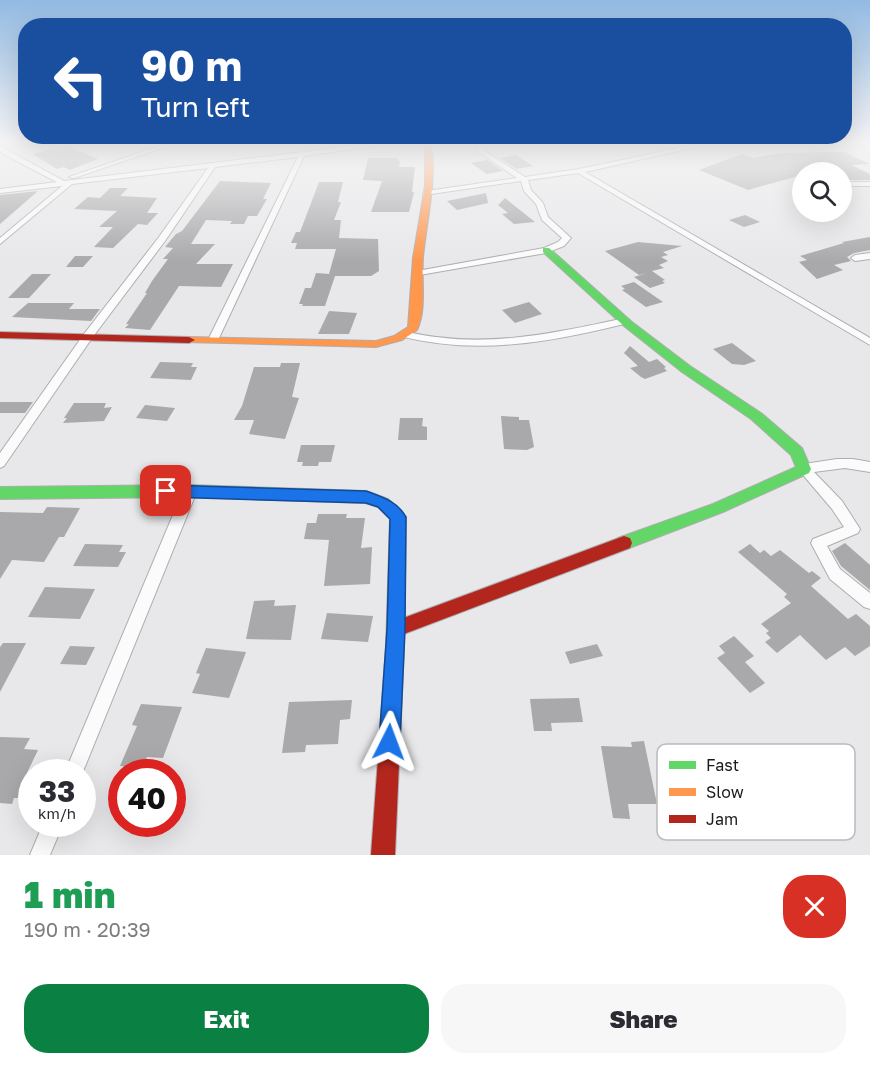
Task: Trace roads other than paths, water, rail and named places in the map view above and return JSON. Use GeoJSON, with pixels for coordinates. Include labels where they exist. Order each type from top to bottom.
{"type":"FeatureCollection","features":[{"type":"Feature","properties":{"kind":"street"},"geometry":{"type":"LineString","coordinates":[[0,191],[65,182]]}},
{"type":"Feature","properties":{"kind":"street"},"geometry":{"type":"LineString","coordinates":[[0,242],[65,182]]}},
{"type":"Feature","properties":{"kind":"street"},"geometry":{"type":"LineString","coordinates":[[0,463],[88,336],[162,239],[201,182]]}},
{"type":"Feature","properties":{"kind":"street"},"geometry":{"type":"LineString","coordinates":[[214,338],[289,182]]}},
{"type":"Feature","properties":{"kind":"street"},"geometry":{"type":"LineString","coordinates":[[0,335],[214,338],[376,344],[398,338],[413,328],[416,316],[417,274],[428,182]]}},
{"type":"Feature","properties":{"kind":"street"},"geometry":{"type":"LineString","coordinates":[[427,193],[504,182]]}},
{"type":"Feature","properties":{"kind":"street"},"geometry":{"type":"LineString","coordinates":[[417,274],[546,250],[561,244],[567,238],[545,218],[539,203],[528,191],[525,182]]}},
{"type":"Feature","properties":{"kind":"street"},"geometry":{"type":"LineString","coordinates":[[598,182],[870,342]]}},
{"type":"Feature","properties":{"kind":"street"},"geometry":{"type":"LineString","coordinates":[[852,184],[870,184]]}},
{"type":"Feature","properties":{"kind":"street"},"geometry":{"type":"LineString","coordinates":[[546,250],[625,321],[686,369],[756,416],[797,452],[804,469],[837,504],[853,529],[818,543],[835,574],[870,602]]}},
{"type":"Feature","properties":{"kind":"street"},"geometry":{"type":"LineString","coordinates":[[855,258],[870,256]]}},
{"type":"Feature","properties":{"kind":"street"},"geometry":{"type":"LineString","coordinates":[[404,334],[439,342],[502,343],[559,335],[625,321]]}},
{"type":"Feature","properties":{"kind":"street"},"geometry":{"type":"LineString","coordinates":[[396,629],[718,508],[804,469],[837,463],[858,463],[870,466]]}},
{"type":"Feature","properties":{"kind":"street"},"geometry":{"type":"LineString","coordinates":[[79,759],[190,491]]}},
{"type":"Feature","properties":{"kind":"street"},"geometry":{"type":"LineString","coordinates":[[0,493],[190,491],[366,497],[383,503],[398,517],[396,629],[383,855]]}},
{"type":"Feature","properties":{"kind":"street"},"geometry":{"type":"LineString","coordinates":[[40,855],[48,837]]}}]}
